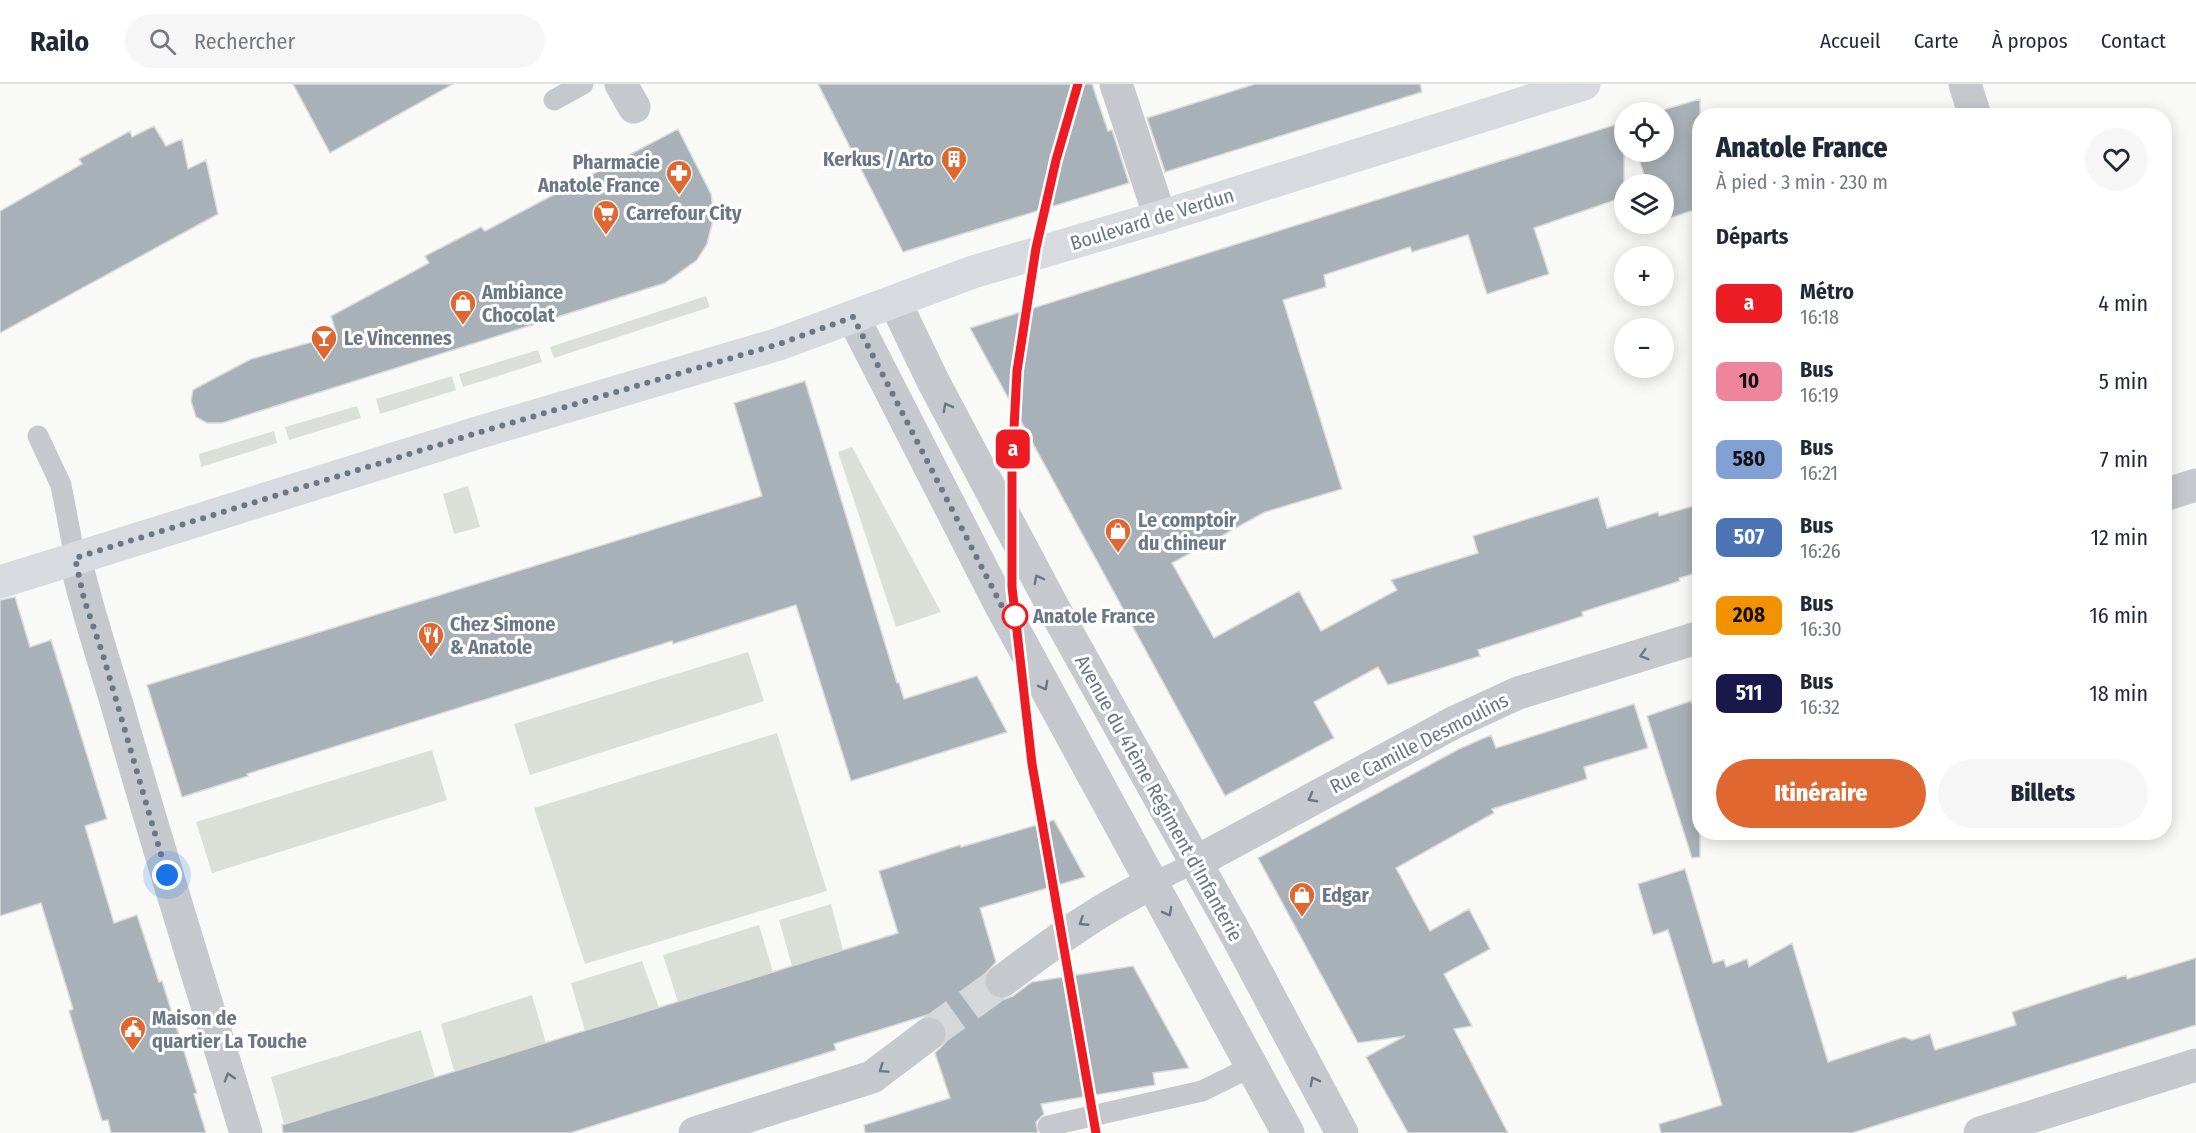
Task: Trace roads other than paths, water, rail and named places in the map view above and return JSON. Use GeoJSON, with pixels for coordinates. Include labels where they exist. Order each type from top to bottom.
{"type":"FeatureCollection","features":[{"type":"Feature","properties":{"kind":"main road","name":"Boulevard de Verdun"},"geometry":{"type":"LineString","coordinates":[[0,582],[477,433],[779,344],[973,272],[1160,217],[1584,84]]}},
{"type":"Feature","properties":{"kind":"street"},"geometry":{"type":"LineString","coordinates":[[1116,84],[1160,217]]}},
{"type":"Feature","properties":{"kind":"street"},"geometry":{"type":"LineString","coordinates":[[1965,84],[1972,108]]}},
{"type":"Feature","properties":{"kind":"street","name":"Avenue du 41ème Régiment d'Infanterie"},"geometry":{"type":"LineString","coordinates":[[895,302],[933,381],[1053,607],[1196,862],[1342,1133]]}},
{"type":"Feature","properties":{"kind":"street"},"geometry":{"type":"LineString","coordinates":[[853,317],[1000,604],[1288,1133]]}},
{"type":"Feature","properties":{"kind":"street"},"geometry":{"type":"LineString","coordinates":[[2172,492],[2196,485]]}},
{"type":"Feature","properties":{"kind":"street"},"geometry":{"type":"LineString","coordinates":[[75,558],[84,599],[103,655],[150,821],[246,1133]]}},
{"type":"Feature","properties":{"kind":"street","name":"Rue Camille Desmoulins"},"geometry":{"type":"LineString","coordinates":[[1196,862],[1453,723],[1518,693],[1692,640]]}},
{"type":"Feature","properties":{"kind":"street"},"geometry":{"type":"LineString","coordinates":[[1002,981],[1096,913],[1152,883]]}},
{"type":"Feature","properties":{"kind":"street"},"geometry":{"type":"LineString","coordinates":[[695,1133],[872,1077],[929,1034]]}},
{"type":"Feature","properties":{"kind":"street"},"geometry":{"type":"LineString","coordinates":[[1980,1133],[2196,1065]]}},
{"type":"Feature","properties":{"kind":"lane"},"geometry":{"type":"LineString","coordinates":[[554,100],[583,84]]}},
{"type":"Feature","properties":{"kind":"lane"},"geometry":{"type":"LineString","coordinates":[[38,436],[61,485],[75,558]]}},
{"type":"Feature","properties":{"kind":"lane","name":"Rue Camille Desmoulins"},"geometry":{"type":"LineString","coordinates":[[1152,883],[1196,862]]}},
{"type":"Feature","properties":{"kind":"lane"},"geometry":{"type":"LineString","coordinates":[[1048,1126],[1202,1091],[1251,1067]]}},
{"type":"Feature","properties":{"kind":"tunnel"},"geometry":{"type":"LineString","coordinates":[[929,1034],[1002,981]]}},
{"type":"Feature","properties":{"kind":"metro line","name":"a"},"geometry":{"type":"LineString","coordinates":[[1078,84],[1056,160],[1036,248],[1017,371],[1012,466],[1012,587],[1032,764],[1096,1133]]}},
{"type":"Feature","properties":{"kind":"place","name":"Kerkus / Arto"},"geometry":{"type":"Point","coordinates":[954,182]}},
{"type":"Feature","properties":{"kind":"place","name":"Pharmacie Anatole France"},"geometry":{"type":"Point","coordinates":[679,196]}},
{"type":"Feature","properties":{"kind":"place","name":"Carrefour City"},"geometry":{"type":"Point","coordinates":[606,236]}},
{"type":"Feature","properties":{"kind":"place","name":"Ambiance Chocolat"},"geometry":{"type":"Point","coordinates":[463,326]}},
{"type":"Feature","properties":{"kind":"place","name":"Le Vincennes"},"geometry":{"type":"Point","coordinates":[324,361]}},
{"type":"Feature","properties":{"kind":"place","name":"Le comptoir du chineur"},"geometry":{"type":"Point","coordinates":[1118,554]}},
{"type":"Feature","properties":{"kind":"place","name":"Anatole France"},"geometry":{"type":"Point","coordinates":[1015,616]}},
{"type":"Feature","properties":{"kind":"place","name":"Chez Simone & Anatole"},"geometry":{"type":"Point","coordinates":[431,658]}},
{"type":"Feature","properties":{"kind":"place","name":"Edgar"},"geometry":{"type":"Point","coordinates":[1302,918]}},
{"type":"Feature","properties":{"kind":"place","name":"Maison de quartier La Touche"},"geometry":{"type":"Point","coordinates":[133,1052]}}]}
